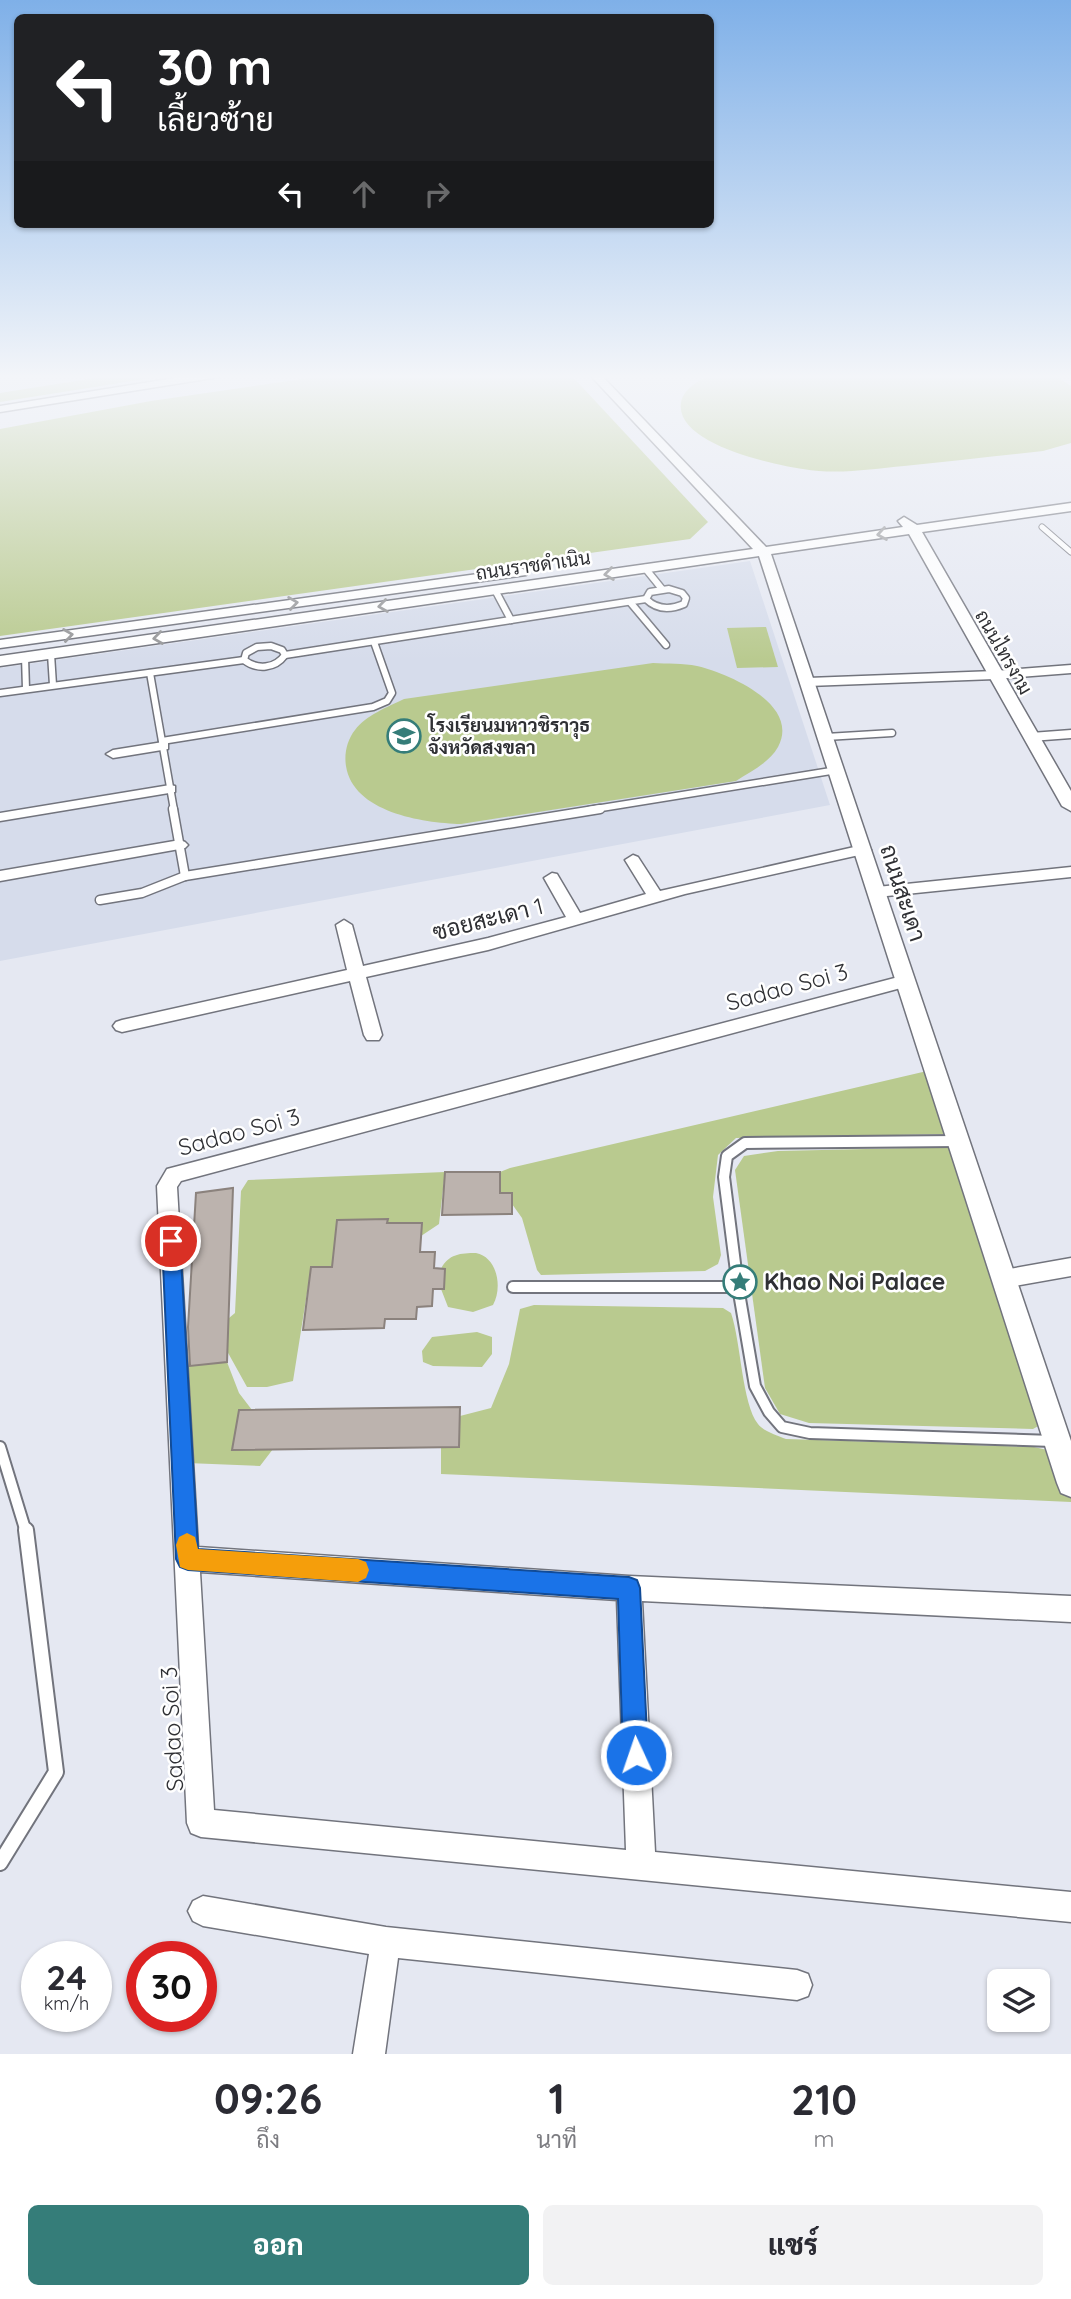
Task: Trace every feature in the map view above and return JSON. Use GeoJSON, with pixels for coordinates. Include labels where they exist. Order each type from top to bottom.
{"type":"FeatureCollection","features":[{"type":"Feature","properties":{"kind":"street","name":"ถนนสะเดา"},"geometry":{"type":"LineString","coordinates":[[685,470],[758,546],[808,682],[1071,1483]]}},
{"type":"Feature","properties":{"kind":"street","name":"ถนนราชดำเนิน"},"geometry":{"type":"LineString","coordinates":[[0,644],[758,546],[907,524],[1071,494]]}},
{"type":"Feature","properties":{"kind":"street","name":"ถนนราชดำเนิน"},"geometry":{"type":"LineString","coordinates":[[907,524],[1071,507]]}},
{"type":"Feature","properties":{"kind":"street","name":"ถนนไทรงาม"},"geometry":{"type":"LineString","coordinates":[[907,524],[1071,806]]}},
{"type":"Feature","properties":{"kind":"street","name":"ถนนราชดำเนิน"},"geometry":{"type":"LineString","coordinates":[[0,661],[645,568],[758,546]]}},
{"type":"Feature","properties":{"kind":"street"},"geometry":{"type":"LineString","coordinates":[[808,682],[995,675],[1071,669]]}},
{"type":"Feature","properties":{"kind":"street"},"geometry":{"type":"LineString","coordinates":[[1031,737],[1071,734]]}},
{"type":"Feature","properties":{"kind":"street"},"geometry":{"type":"LineString","coordinates":[[113,754],[162,743]]}},
{"type":"Feature","properties":{"kind":"street"},"geometry":{"type":"LineString","coordinates":[[0,817],[170,789]]}},
{"type":"Feature","properties":{"kind":"street"},"geometry":{"type":"LineString","coordinates":[[0,876],[180,845]]}},
{"type":"Feature","properties":{"kind":"street","name":"ซอยสะเดา 1"},"geometry":{"type":"LineString","coordinates":[[122,1026],[488,944],[656,897],[863,850]]}},
{"type":"Feature","properties":{"kind":"street"},"geometry":{"type":"LineString","coordinates":[[633,860],[656,897]]}},
{"type":"Feature","properties":{"kind":"street"},"geometry":{"type":"LineString","coordinates":[[877,892],[1071,872]]}},
{"type":"Feature","properties":{"kind":"street"},"geometry":{"type":"LineString","coordinates":[[552,878],[576,919]]}},
{"type":"Feature","properties":{"kind":"street"},"geometry":{"type":"LineString","coordinates":[[344,925],[373,1035]]}},
{"type":"Feature","properties":{"kind":"street","name":"Sadao Soi 3"},"geometry":{"type":"LineString","coordinates":[[641,1866],[201,1823],[167,1186],[174,1175],[906,981]]}},
{"type":"Feature","properties":{"kind":"street"},"geometry":{"type":"LineString","coordinates":[[1004,1279],[1071,1267]]}},
{"type":"Feature","properties":{"kind":"street"},"geometry":{"type":"LineString","coordinates":[[188,1559],[629,1588],[1071,1609]]}},
{"type":"Feature","properties":{"kind":"street"},"geometry":{"type":"LineString","coordinates":[[629,1588],[641,1866],[1071,1907]]}},
{"type":"Feature","properties":{"kind":"street"},"geometry":{"type":"LineString","coordinates":[[203,1911],[386,1942],[797,1985]]}},
{"type":"Feature","properties":{"kind":"street"},"geometry":{"type":"LineString","coordinates":[[369,2054],[386,1942]]}},
{"type":"Feature","properties":{"kind":"lane"},"geometry":{"type":"LineString","coordinates":[[1042,527],[1071,552]]}},
{"type":"Feature","properties":{"kind":"lane"},"geometry":{"type":"LineString","coordinates":[[645,568],[662,589]]}},
{"type":"Feature","properties":{"kind":"lane"},"geometry":{"type":"LineString","coordinates":[[0,693],[244,660],[251,666],[267,667],[280,662],[285,655],[631,602],[646,599],[650,592],[662,589],[682,593],[687,601],[680,607],[666,609],[651,606],[646,599]]}},
{"type":"Feature","properties":{"kind":"lane"},"geometry":{"type":"LineString","coordinates":[[495,590],[511,620]]}},
{"type":"Feature","properties":{"kind":"lane"},"geometry":{"type":"LineString","coordinates":[[631,602],[666,645]]}},
{"type":"Feature","properties":{"kind":"lane"},"geometry":{"type":"LineString","coordinates":[[162,743],[373,707],[387,701],[392,693],[374,642]]}},
{"type":"Feature","properties":{"kind":"lane"},"geometry":{"type":"LineString","coordinates":[[244,660],[246,653],[264,646],[278,648],[285,655]]}},
{"type":"Feature","properties":{"kind":"lane"},"geometry":{"type":"LineString","coordinates":[[51,654],[53,685]]}},
{"type":"Feature","properties":{"kind":"lane"},"geometry":{"type":"LineString","coordinates":[[25,657],[26,689]]}},
{"type":"Feature","properties":{"kind":"lane"},"geometry":{"type":"LineString","coordinates":[[150,673],[185,876]]}},
{"type":"Feature","properties":{"kind":"lane"},"geometry":{"type":"LineString","coordinates":[[826,737],[892,733]]}},
{"type":"Feature","properties":{"kind":"lane"},"geometry":{"type":"LineString","coordinates":[[100,900],[142,893],[185,876],[837,770]]}},
{"type":"Feature","properties":{"kind":"lane"},"geometry":{"type":"LineString","coordinates":[[959,1141],[746,1143],[727,1156],[724,1177],[738,1287],[755,1386],[769,1412],[782,1427],[810,1433],[1057,1441]]}},
{"type":"Feature","properties":{"kind":"lane"},"geometry":{"type":"LineString","coordinates":[[513,1287],[738,1287]]}},
{"type":"Feature","properties":{"kind":"lane"},"geometry":{"type":"LineString","coordinates":[[0,1447],[27,1534],[55,1772],[0,1863]]}},
{"type":"Feature","properties":{"kind":"shaded area","name":"โรงเรียนมหาวชิราวุธ จังหวัดสงขลา"},"geometry":{"type":"Polygon","coordinates":[[[750,561],[830,805],[0,961],[0,668],[750,561]]]}},
{"type":"Feature","properties":{"kind":"green space"},"geometry":{"type":"Polygon","coordinates":[[[0,470],[659,470],[708,522],[690,539],[0,636],[0,470]]]}},
{"type":"Feature","properties":{"kind":"green space"},"geometry":{"type":"Polygon","coordinates":[[[808,470],[868,470],[841,471],[808,470]]]}},
{"type":"Feature","properties":{"kind":"green space"},"geometry":{"type":"Polygon","coordinates":[[[766,627],[778,667],[737,668],[727,628],[766,627]]]}},
{"type":"Feature","properties":{"kind":"green space"},"geometry":{"type":"Polygon","coordinates":[[[653,663],[692,665],[710,670],[742,683],[757,693],[770,704],[779,717],[782,731],[774,753],[736,781],[461,824],[428,821],[392,812],[361,794],[351,782],[345,757],[352,734],[371,716],[404,699],[653,663]]]}},
{"type":"Feature","properties":{"kind":"green space"},"geometry":{"type":"Polygon","coordinates":[[[927,1071],[950,1134],[736,1138],[718,1155],[713,1197],[721,1255],[718,1264],[705,1271],[541,1275],[537,1270],[522,1218],[512,1204],[512,1193],[500,1193],[500,1172],[510,1168],[927,1071]]]}},
{"type":"Feature","properties":{"kind":"green space"},"geometry":{"type":"Polygon","coordinates":[[[954,1147],[1049,1420],[1033,1429],[809,1423],[780,1414],[765,1388],[735,1170],[744,1156],[778,1151],[954,1147]]]}},
{"type":"Feature","properties":{"kind":"green space"},"geometry":{"type":"Polygon","coordinates":[[[445,1172],[439,1224],[421,1236],[387,1223],[387,1219],[337,1220],[332,1267],[311,1268],[293,1381],[267,1387],[247,1387],[227,1351],[229,1318],[235,1313],[241,1191],[248,1180],[445,1172]]]}},
{"type":"Feature","properties":{"kind":"green space"},"geometry":{"type":"Polygon","coordinates":[[[476,1253],[489,1260],[496,1274],[498,1290],[493,1305],[473,1312],[448,1307],[441,1289],[444,1289],[445,1269],[441,1269],[447,1260],[456,1255],[476,1253]]]}},
{"type":"Feature","properties":{"kind":"green space"},"geometry":{"type":"Polygon","coordinates":[[[534,1305],[723,1308],[731,1313],[748,1402],[758,1424],[767,1431],[786,1439],[1034,1447],[1061,1453],[1071,1483],[1071,1502],[441,1474],[441,1447],[459,1447],[460,1416],[491,1408],[509,1364],[520,1309],[534,1305]]]}},
{"type":"Feature","properties":{"kind":"green space"},"geometry":{"type":"Polygon","coordinates":[[[477,1332],[492,1337],[492,1354],[482,1367],[433,1366],[423,1362],[422,1351],[432,1337],[477,1332]]]}},
{"type":"Feature","properties":{"kind":"green space"},"geometry":{"type":"Polygon","coordinates":[[[182,1346],[186,1349],[186,1366],[227,1362],[239,1393],[252,1410],[239,1410],[232,1449],[273,1449],[260,1466],[187,1463],[182,1346]]]}},
{"type":"Feature","properties":{"kind":"building"},"geometry":{"type":"Polygon","coordinates":[[[445,1172],[500,1172],[500,1193],[512,1193],[512,1214],[442,1215],[445,1172]]]}},
{"type":"Feature","properties":{"kind":"building"},"geometry":{"type":"Polygon","coordinates":[[[233,1188],[227,1362],[190,1366],[188,1327],[196,1193],[233,1188]]]}},
{"type":"Feature","properties":{"kind":"building"},"geometry":{"type":"Polygon","coordinates":[[[388,1219],[387,1223],[422,1223],[420,1252],[435,1252],[434,1268],[445,1269],[444,1289],[433,1289],[432,1306],[417,1307],[416,1319],[385,1319],[384,1328],[303,1330],[311,1267],[332,1267],[337,1220],[388,1219]]]}},
{"type":"Feature","properties":{"kind":"building"},"geometry":{"type":"Polygon","coordinates":[[[460,1407],[459,1447],[232,1450],[239,1410],[460,1407]]]}},
{"type":"Feature","properties":{"kind":"slow traffic"},"geometry":{"type":"LineString","coordinates":[[187,1545],[188,1559],[358,1570]]}},
{"type":"Feature","properties":{"kind":"place","name":"โรงเรียนมหาวชิราวุธ จังหวัดสงขลา"},"geometry":{"type":"Point","coordinates":[404,736]}},
{"type":"Feature","properties":{"kind":"place","name":"Khao Noi Palace"},"geometry":{"type":"Point","coordinates":[740,1282]}},
{"type":"Feature","properties":{"kind":"route"},"geometry":{"type":"LineString","coordinates":[[171,1241],[188,1559],[629,1588],[636,1755]]}}]}
